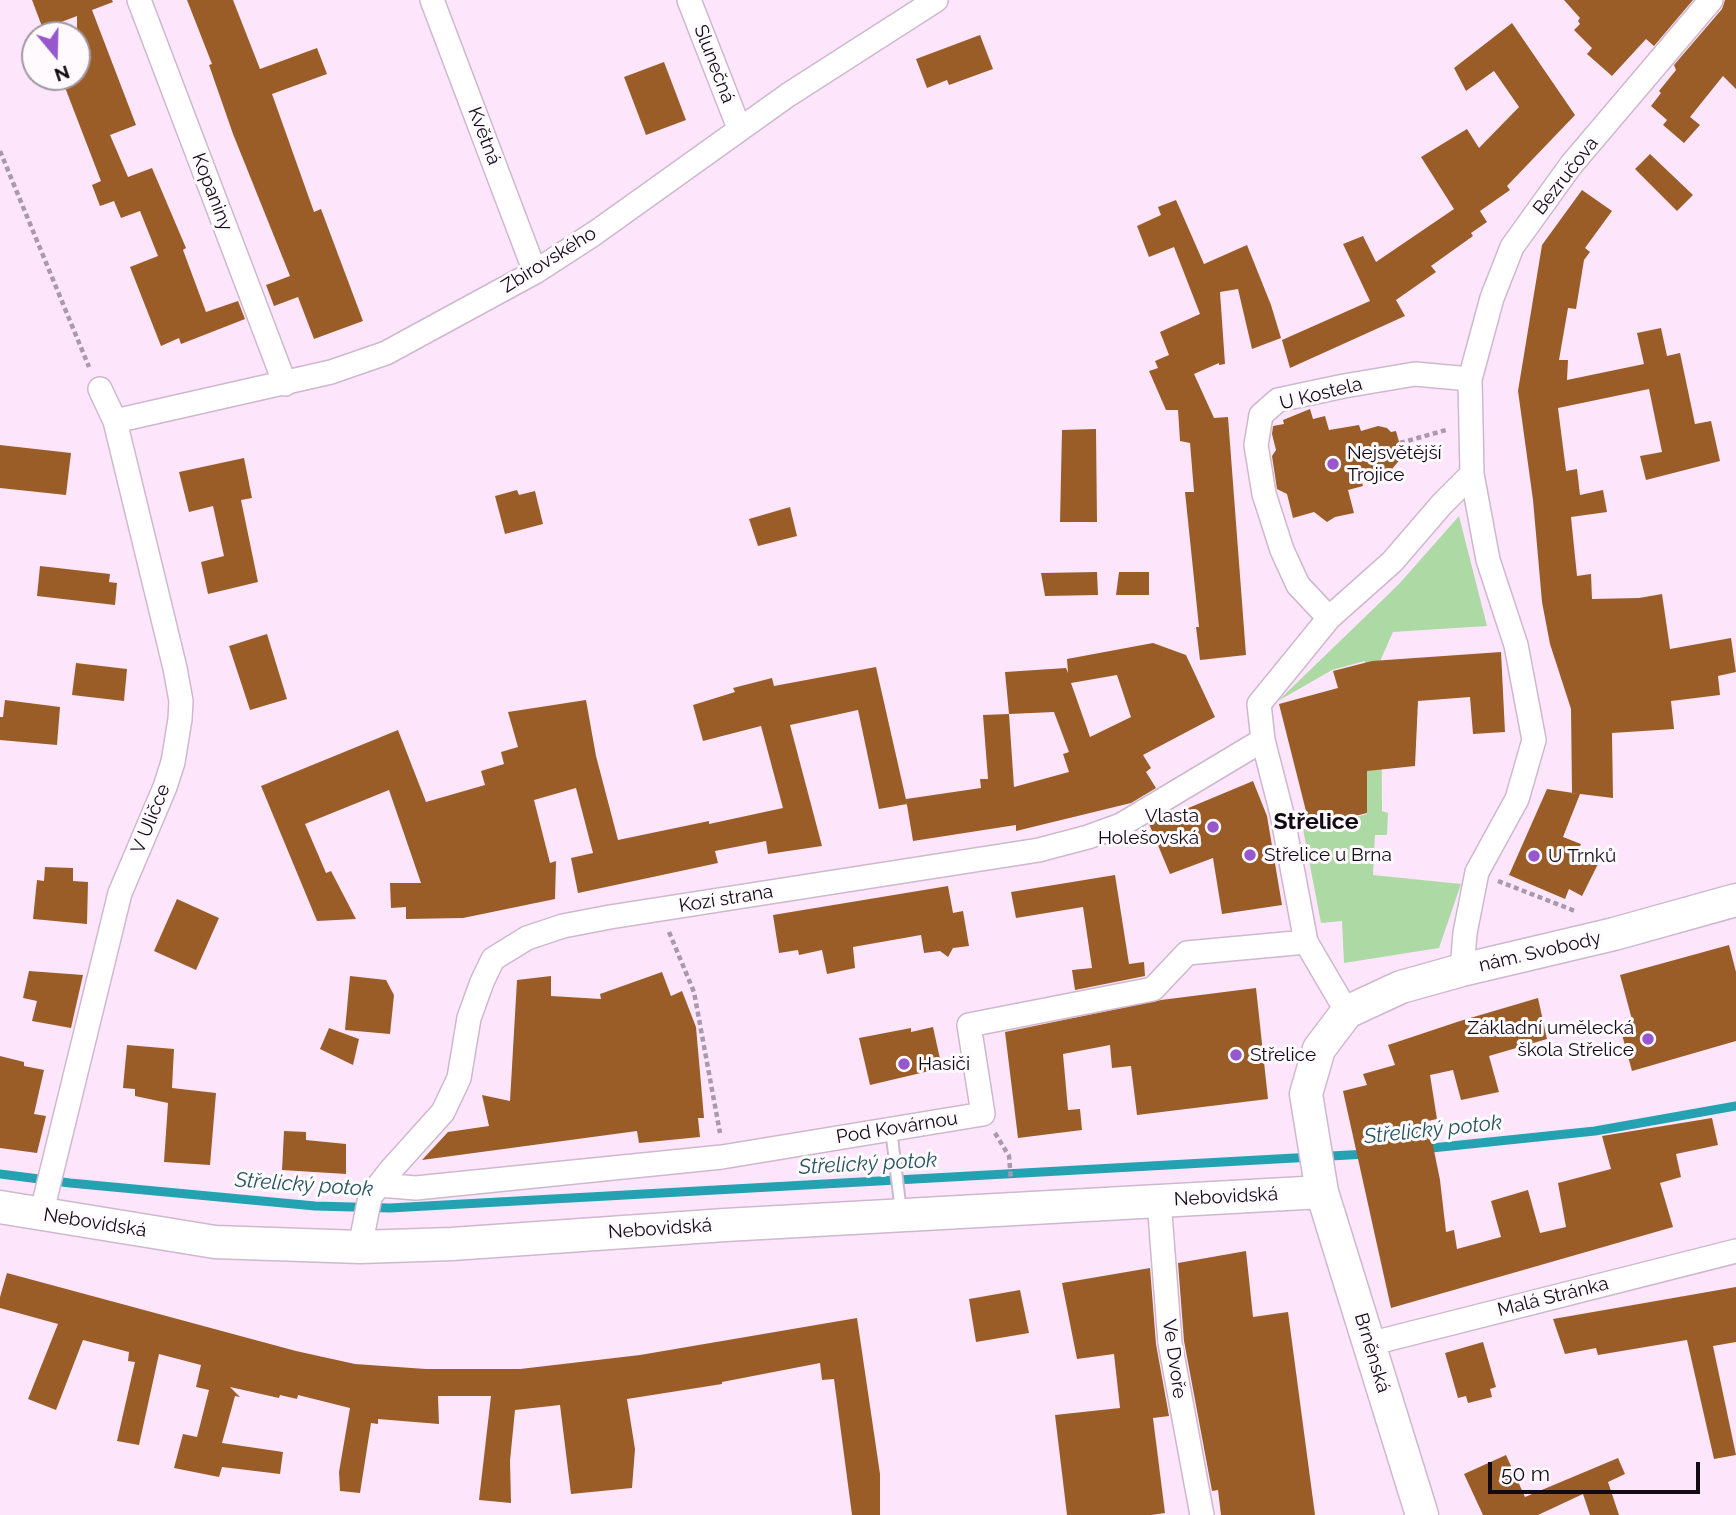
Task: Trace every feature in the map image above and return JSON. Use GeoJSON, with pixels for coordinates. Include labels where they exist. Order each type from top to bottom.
{"type":"FeatureCollection","features":[{"type":"Feature","properties":{"kind":"street","name":"Kopaniny"},"geometry":{"type":"LineString","coordinates":[[139,0],[285,384]]}},
{"type":"Feature","properties":{"kind":"street","name":"Květná"},"geometry":{"type":"LineString","coordinates":[[432,0],[535,272]]}},
{"type":"Feature","properties":{"kind":"street","name":"Slunečná"},"geometry":{"type":"LineString","coordinates":[[688,0],[739,128]]}},
{"type":"Feature","properties":{"kind":"street","name":"Zbirovského"},"geometry":{"type":"LineString","coordinates":[[115,421],[285,384],[359,364],[386,353],[535,272],[605,226],[739,128],[936,0]]}},
{"type":"Feature","properties":{"kind":"street","name":"Bezručova"},"geometry":{"type":"LineString","coordinates":[[1470,379],[1492,298],[1512,247],[1571,165],[1711,0]]}},
{"type":"Feature","properties":{"kind":"street","name":"U Kostela"},"geometry":{"type":"LineString","coordinates":[[1329,618],[1298,585],[1282,550],[1264,494],[1258,457],[1256,444],[1261,415],[1279,400],[1380,380],[1415,374],[1470,379]]}},
{"type":"Feature","properties":{"kind":"street"},"geometry":{"type":"LineString","coordinates":[[1462,970],[1465,933],[1477,872],[1517,799],[1534,740],[1516,645],[1488,560],[1472,474],[1470,379]]}},
{"type":"Feature","properties":{"kind":"street","name":"V Uličce"},"geometry":{"type":"LineString","coordinates":[[41,1215],[120,893],[165,787],[173,762],[180,719],[181,701],[175,668],[115,421],[100,389]]}},
{"type":"Feature","properties":{"kind":"street"},"geometry":{"type":"LineString","coordinates":[[1347,1012],[1306,942],[1282,814],[1263,740],[1259,704],[1329,618],[1392,562],[1441,504],[1472,474]]}},
{"type":"Feature","properties":{"kind":"street","name":"Kozí strana"},"geometry":{"type":"LineString","coordinates":[[362,1233],[375,1191],[443,1112],[458,1079],[469,1018],[494,959],[527,938],[563,926],[1039,850],[1088,837],[1121,825],[1263,740]]}},
{"type":"Feature","properties":{"kind":"street","name":"nám. Svobody"},"geometry":{"type":"LineString","coordinates":[[1320,1181],[1306,1094],[1319,1049],[1347,1012],[1401,987],[1614,934],[1736,900]]}},
{"type":"Feature","properties":{"kind":"street","name":"Pod Kovárnou"},"geometry":{"type":"LineString","coordinates":[[722,1157],[983,1114],[969,1025],[1153,989],[1188,953],[1306,942]]}},
{"type":"Feature","properties":{"kind":"street"},"geometry":{"type":"LineString","coordinates":[[375,1191],[722,1157]]}},
{"type":"Feature","properties":{"kind":"street","name":"Nebovidská"},"geometry":{"type":"LineString","coordinates":[[0,1206],[41,1215],[215,1242],[362,1233],[452,1244],[724,1224],[1159,1200],[1320,1181]]}},
{"type":"Feature","properties":{"kind":"street","name":"Brněnská"},"geometry":{"type":"LineString","coordinates":[[1320,1181],[1422,1515]]}},
{"type":"Feature","properties":{"kind":"street","name":"Ve Dvoře"},"geometry":{"type":"LineString","coordinates":[[1159,1200],[1170,1343],[1202,1515]]}},
{"type":"Feature","properties":{"kind":"street","name":"Malá Stránka"},"geometry":{"type":"LineString","coordinates":[[1369,1343],[1736,1251]]}},
{"type":"Feature","properties":{"kind":"lane"},"geometry":{"type":"LineString","coordinates":[[891,1129],[901,1215]]}},
{"type":"Feature","properties":{"kind":"path"},"geometry":{"type":"LineString","coordinates":[[0,151],[100,389]]}},
{"type":"Feature","properties":{"kind":"path"},"geometry":{"type":"LineString","coordinates":[[1400,443],[1438,432]]}},
{"type":"Feature","properties":{"kind":"path"},"geometry":{"type":"LineString","coordinates":[[1495,880],[1586,916]]}},
{"type":"Feature","properties":{"kind":"path"},"geometry":{"type":"LineString","coordinates":[[660,909],[694,992],[719,1123],[722,1157]]}},
{"type":"Feature","properties":{"kind":"green space"},"geometry":{"type":"Polygon","coordinates":[[[1459,516],[1487,626],[1393,632],[1381,659],[1382,811],[1388,813],[1387,835],[1375,835],[1373,875],[1461,884],[1439,948],[1344,963],[1342,921],[1321,923],[1303,829],[1367,814],[1365,661],[1332,670],[1278,701],[1399,584],[1459,516]]]}},
{"type":"Feature","properties":{"kind":"building"},"geometry":{"type":"Polygon","coordinates":[[[32,0],[112,0],[113,2],[92,10],[136,125],[110,135],[128,177],[152,168],[186,248],[183,250],[206,312],[238,301],[245,319],[181,344],[179,338],[161,346],[130,267],[158,256],[140,211],[121,218],[114,201],[100,206],[92,185],[101,181],[66,91],[91,91],[91,21],[77,21],[77,16],[64,21],[40,21],[32,0]]]}},
{"type":"Feature","properties":{"kind":"building"},"geometry":{"type":"Polygon","coordinates":[[[187,0],[233,0],[260,69],[317,48],[327,74],[272,94],[314,212],[321,209],[363,321],[314,339],[298,297],[274,306],[266,285],[290,276],[233,134],[209,65],[212,64],[187,0]]]}},
{"type":"Feature","properties":{"kind":"building"},"geometry":{"type":"Polygon","coordinates":[[[1564,0],[1693,0],[1654,46],[1646,39],[1612,76],[1587,54],[1592,48],[1574,30],[1580,24],[1580,18],[1564,0]]]}},
{"type":"Feature","properties":{"kind":"building"},"geometry":{"type":"Polygon","coordinates":[[[1725,0],[1736,0],[1736,89],[1723,76],[1690,117],[1700,125],[1684,143],[1663,125],[1667,120],[1651,106],[1676,70],[1674,65],[1722,9],[1725,0]]]}},
{"type":"Feature","properties":{"kind":"building"},"geometry":{"type":"Polygon","coordinates":[[[1512,23],[1575,115],[1507,186],[1510,190],[1480,211],[1487,222],[1471,233],[1473,236],[1431,266],[1436,272],[1396,300],[1405,316],[1290,368],[1282,340],[1370,301],[1343,244],[1363,236],[1376,262],[1454,209],[1421,157],[1467,129],[1479,148],[1519,107],[1494,71],[1466,91],[1454,68],[1512,23]]]}},
{"type":"Feature","properties":{"kind":"building"},"geometry":{"type":"Polygon","coordinates":[[[980,35],[993,69],[949,85],[947,80],[927,88],[916,59],[980,35]]]}},
{"type":"Feature","properties":{"kind":"building"},"geometry":{"type":"Polygon","coordinates":[[[664,62],[686,120],[646,135],[624,77],[664,62]]]}},
{"type":"Feature","properties":{"kind":"building"},"geometry":{"type":"Polygon","coordinates":[[[1650,154],[1693,195],[1677,211],[1635,169],[1650,154]]]}},
{"type":"Feature","properties":{"kind":"building"},"geometry":{"type":"Polygon","coordinates":[[[1582,190],[1612,211],[1585,248],[1590,252],[1584,260],[1576,309],[1568,308],[1559,360],[1568,360],[1567,380],[1644,364],[1637,333],[1661,328],[1667,356],[1680,353],[1695,424],[1711,421],[1720,461],[1646,480],[1640,456],[1662,452],[1649,389],[1558,408],[1566,471],[1577,469],[1580,495],[1603,490],[1607,512],[1571,517],[1577,576],[1591,574],[1592,599],[1639,598],[1662,594],[1670,649],[1731,638],[1736,672],[1718,676],[1720,695],[1671,701],[1674,729],[1612,733],[1613,798],[1572,793],[1571,709],[1550,644],[1542,602],[1533,500],[1518,391],[1542,245],[1582,190]]]}},
{"type":"Feature","properties":{"kind":"building"},"geometry":{"type":"Polygon","coordinates":[[[1176,200],[1204,264],[1247,245],[1281,338],[1252,349],[1238,289],[1220,292],[1225,364],[1219,363],[1194,374],[1214,418],[1228,417],[1246,655],[1200,660],[1185,492],[1194,492],[1190,443],[1180,441],[1178,410],[1166,410],[1149,371],[1158,368],[1155,361],[1169,355],[1160,332],[1200,314],[1174,247],[1149,257],[1137,226],[1161,215],[1158,207],[1176,200]]]}},
{"type":"Feature","properties":{"kind":"building","name":"Nejsvětější Trojice"},"geometry":{"type":"Polygon","coordinates":[[[1310,409],[1313,419],[1325,416],[1329,430],[1359,425],[1361,431],[1378,426],[1391,432],[1396,431],[1403,456],[1392,469],[1360,476],[1363,486],[1348,490],[1354,513],[1335,517],[1327,522],[1314,512],[1293,518],[1287,494],[1277,489],[1272,456],[1276,450],[1273,426],[1284,424],[1283,420],[1310,409]]]}},
{"type":"Feature","properties":{"kind":"building"},"geometry":{"type":"Polygon","coordinates":[[[1096,429],[1097,522],[1060,522],[1062,430],[1096,429]]]}},
{"type":"Feature","properties":{"kind":"building"},"geometry":{"type":"Polygon","coordinates":[[[0,445],[71,453],[66,495],[0,488],[0,445]]]}},
{"type":"Feature","properties":{"kind":"building"},"geometry":{"type":"Polygon","coordinates":[[[244,458],[252,498],[241,500],[258,582],[208,594],[201,562],[224,556],[213,506],[189,512],[179,472],[244,458]]]}},
{"type":"Feature","properties":{"kind":"building"},"geometry":{"type":"Polygon","coordinates":[[[517,490],[519,495],[535,491],[543,524],[505,534],[495,496],[517,490]]]}},
{"type":"Feature","properties":{"kind":"building"},"geometry":{"type":"Polygon","coordinates":[[[790,507],[797,536],[758,546],[749,519],[790,507]]]}},
{"type":"Feature","properties":{"kind":"building"},"geometry":{"type":"Polygon","coordinates":[[[40,566],[110,574],[109,582],[117,583],[115,605],[37,596],[40,566]]]}},
{"type":"Feature","properties":{"kind":"building"},"geometry":{"type":"Polygon","coordinates":[[[1097,572],[1098,595],[1045,596],[1041,573],[1097,572]]]}},
{"type":"Feature","properties":{"kind":"building"},"geometry":{"type":"Polygon","coordinates":[[[1119,572],[1149,572],[1149,595],[1116,595],[1119,572]]]}},
{"type":"Feature","properties":{"kind":"building"},"geometry":{"type":"Polygon","coordinates":[[[267,634],[287,699],[250,710],[229,646],[267,634]]]}},
{"type":"Feature","properties":{"kind":"building"},"geometry":{"type":"Polygon","coordinates":[[[1153,643],[1186,655],[1215,717],[1143,755],[1151,768],[1146,772],[1156,788],[1131,803],[1016,831],[1016,825],[913,841],[906,799],[981,788],[980,779],[988,779],[983,715],[1009,714],[1005,672],[1066,668],[1068,673],[1067,659],[1153,643]],[[1117,675],[1071,683],[1090,737],[1131,717],[1117,675]],[[1054,712],[1009,714],[1014,787],[1069,772],[1063,754],[1069,752],[1054,712]]]}},
{"type":"Feature","properties":{"kind":"building"},"geometry":{"type":"Polygon","coordinates":[[[1501,652],[1505,732],[1473,734],[1470,697],[1418,701],[1415,766],[1367,771],[1367,813],[1310,827],[1279,704],[1338,688],[1333,671],[1372,661],[1501,652]]]}},
{"type":"Feature","properties":{"kind":"building"},"geometry":{"type":"Polygon","coordinates":[[[76,663],[127,669],[124,701],[72,695],[76,663]]]}},
{"type":"Feature","properties":{"kind":"building"},"geometry":{"type":"Polygon","coordinates":[[[876,667],[907,804],[879,809],[858,710],[790,725],[822,846],[768,854],[766,841],[715,851],[718,863],[578,893],[571,858],[593,853],[576,788],[534,800],[550,863],[556,861],[555,899],[463,918],[406,919],[406,907],[391,908],[390,883],[421,883],[389,790],[305,824],[326,873],[331,871],[356,919],[317,921],[261,786],[398,730],[426,802],[485,785],[481,771],[504,764],[501,752],[518,747],[508,712],[586,700],[596,756],[618,840],[709,821],[709,824],[783,808],[761,726],[703,741],[693,705],[735,692],[733,688],[772,678],[774,686],[876,667]]]}},
{"type":"Feature","properties":{"kind":"building"},"geometry":{"type":"Polygon","coordinates":[[[5,700],[60,707],[57,745],[0,740],[0,717],[3,717],[5,700]]]}},
{"type":"Feature","properties":{"kind":"building"},"geometry":{"type":"Polygon","coordinates":[[[1253,781],[1267,816],[1282,905],[1222,914],[1213,858],[1170,874],[1149,824],[1172,811],[1174,814],[1253,781]]]}},
{"type":"Feature","properties":{"kind":"building"},"geometry":{"type":"Polygon","coordinates":[[[1547,789],[1580,794],[1563,837],[1581,844],[1578,851],[1600,860],[1582,896],[1569,889],[1565,899],[1509,875],[1547,789]]]}},
{"type":"Feature","properties":{"kind":"building"},"geometry":{"type":"Polygon","coordinates":[[[45,867],[73,868],[73,881],[88,882],[87,924],[33,919],[37,880],[44,881],[45,867]]]}},
{"type":"Feature","properties":{"kind":"building"},"geometry":{"type":"Polygon","coordinates":[[[1115,875],[1129,964],[1144,962],[1145,976],[1075,990],[1072,970],[1092,968],[1083,907],[1016,918],[1011,892],[1115,875]]]}},
{"type":"Feature","properties":{"kind":"building"},"geometry":{"type":"Polygon","coordinates":[[[948,886],[953,913],[963,911],[969,946],[953,948],[948,957],[940,951],[924,953],[921,935],[853,947],[855,968],[827,974],[822,950],[799,955],[798,950],[779,953],[773,915],[948,886]]]}},
{"type":"Feature","properties":{"kind":"building"},"geometry":{"type":"Polygon","coordinates":[[[177,899],[219,918],[196,970],[154,951],[177,899]]]}},
{"type":"Feature","properties":{"kind":"building"},"geometry":{"type":"Polygon","coordinates":[[[1729,945],[1736,972],[1736,1041],[1632,1071],[1621,1031],[1634,1027],[1620,975],[1729,945]]]}},
{"type":"Feature","properties":{"kind":"building"},"geometry":{"type":"Polygon","coordinates":[[[29,971],[83,975],[71,1028],[32,1021],[37,1001],[23,998],[29,971]]]}},
{"type":"Feature","properties":{"kind":"building"},"geometry":{"type":"Polygon","coordinates":[[[662,972],[671,996],[682,991],[696,1027],[704,1118],[698,1118],[700,1137],[639,1143],[637,1131],[422,1160],[448,1132],[489,1126],[482,1095],[510,1101],[517,980],[551,976],[551,996],[601,999],[600,994],[662,972]]]}},
{"type":"Feature","properties":{"kind":"building"},"geometry":{"type":"Polygon","coordinates":[[[350,976],[386,980],[394,995],[390,1034],[345,1030],[350,976]]]}},
{"type":"Feature","properties":{"kind":"building"},"geometry":{"type":"Polygon","coordinates":[[[1256,988],[1268,1099],[1137,1115],[1131,1066],[1112,1068],[1110,1045],[1063,1054],[1068,1110],[1080,1109],[1082,1130],[1018,1138],[1005,1032],[1161,1000],[1256,988]]]}},
{"type":"Feature","properties":{"kind":"building"},"geometry":{"type":"Polygon","coordinates":[[[1538,998],[1547,1039],[1489,1056],[1499,1092],[1461,1100],[1453,1070],[1430,1075],[1437,1119],[1428,1121],[1440,1180],[1446,1232],[1454,1230],[1457,1249],[1501,1237],[1491,1201],[1528,1190],[1540,1233],[1566,1227],[1558,1183],[1611,1169],[1602,1136],[1712,1118],[1718,1145],[1676,1154],[1681,1177],[1660,1183],[1673,1227],[1391,1308],[1343,1091],[1367,1085],[1363,1074],[1395,1065],[1388,1045],[1538,998]]]}},
{"type":"Feature","properties":{"kind":"building"},"geometry":{"type":"Polygon","coordinates":[[[933,1027],[942,1068],[870,1085],[859,1038],[911,1028],[911,1032],[933,1027]]]}},
{"type":"Feature","properties":{"kind":"building"},"geometry":{"type":"Polygon","coordinates":[[[329,1028],[359,1039],[353,1065],[320,1049],[329,1028]]]}},
{"type":"Feature","properties":{"kind":"building"},"geometry":{"type":"Polygon","coordinates":[[[127,1045],[174,1049],[172,1088],[216,1093],[210,1165],[164,1162],[168,1103],[135,1096],[135,1089],[123,1088],[127,1045]]]}},
{"type":"Feature","properties":{"kind":"building"},"geometry":{"type":"Polygon","coordinates":[[[0,1056],[24,1062],[24,1066],[44,1070],[34,1114],[46,1116],[37,1153],[0,1148],[0,1056]]]}},
{"type":"Feature","properties":{"kind":"building"},"geometry":{"type":"Polygon","coordinates":[[[284,1131],[306,1132],[306,1140],[346,1144],[346,1174],[282,1170],[284,1131]]]}},
{"type":"Feature","properties":{"kind":"building"},"geometry":{"type":"Polygon","coordinates":[[[1246,1251],[1253,1317],[1288,1312],[1315,1515],[1221,1515],[1218,1490],[1212,1491],[1184,1341],[1178,1263],[1246,1251]]]}},
{"type":"Feature","properties":{"kind":"building"},"geometry":{"type":"Polygon","coordinates":[[[1150,1268],[1156,1344],[1169,1416],[1153,1418],[1165,1513],[1067,1515],[1055,1415],[1120,1408],[1114,1354],[1077,1359],[1062,1283],[1150,1268]]]}},
{"type":"Feature","properties":{"kind":"building"},"geometry":{"type":"Polygon","coordinates":[[[7,1273],[296,1351],[355,1364],[426,1369],[520,1369],[640,1355],[857,1318],[880,1474],[880,1515],[852,1515],[834,1379],[822,1380],[820,1363],[722,1384],[627,1399],[635,1449],[632,1488],[571,1494],[560,1405],[515,1410],[510,1461],[511,1503],[479,1500],[491,1396],[438,1396],[439,1424],[378,1419],[378,1424],[371,1423],[360,1493],[340,1491],[339,1472],[350,1408],[298,1395],[297,1399],[280,1395],[279,1398],[230,1387],[240,1397],[235,1396],[222,1443],[283,1452],[280,1474],[222,1467],[219,1477],[174,1468],[183,1434],[197,1437],[209,1390],[196,1387],[201,1365],[159,1354],[139,1445],[117,1441],[135,1362],[128,1361],[129,1352],[83,1340],[56,1410],[28,1399],[58,1324],[0,1308],[0,1297],[7,1273]]]}},
{"type":"Feature","properties":{"kind":"building"},"geometry":{"type":"Polygon","coordinates":[[[1736,1287],[1736,1342],[1713,1346],[1736,1455],[1714,1459],[1687,1340],[1598,1355],[1596,1348],[1565,1354],[1553,1319],[1736,1287]]]}},
{"type":"Feature","properties":{"kind":"building"},"geometry":{"type":"Polygon","coordinates":[[[1020,1290],[1029,1333],[976,1342],[969,1299],[1020,1290]]]}},
{"type":"Feature","properties":{"kind":"building"},"geometry":{"type":"Polygon","coordinates":[[[1483,1342],[1496,1387],[1490,1389],[1492,1397],[1468,1403],[1466,1396],[1458,1398],[1445,1353],[1483,1342]]]}},
{"type":"Feature","properties":{"kind":"building"},"geometry":{"type":"Polygon","coordinates":[[[1506,1455],[1525,1497],[1618,1458],[1625,1474],[1608,1482],[1619,1515],[1590,1515],[1583,1494],[1538,1515],[1483,1515],[1464,1474],[1506,1455]]]}},
{"type":"Feature","properties":{"kind":"waterway","name":"Střelický potok"},"geometry":{"type":"LineString","coordinates":[[1422,1149],[1595,1131],[1736,1106]]}},
{"type":"Feature","properties":{"kind":"waterway","name":"Střelický potok"},"geometry":{"type":"LineString","coordinates":[[0,1174],[315,1206],[390,1208],[1367,1154]]}},
{"type":"Feature","properties":{"kind":"place","name":"Nejsvětější Trojice"},"geometry":{"type":"Point","coordinates":[1333,464]}},
{"type":"Feature","properties":{"kind":"place","name":"Vlasta Holešovská"},"geometry":{"type":"Point","coordinates":[1213,827]}},
{"type":"Feature","properties":{"kind":"place","name":"Střelice u Brna"},"geometry":{"type":"Point","coordinates":[1250,855]}},
{"type":"Feature","properties":{"kind":"place","name":"U Trnků"},"geometry":{"type":"Point","coordinates":[1534,856]}},
{"type":"Feature","properties":{"kind":"place","name":"Základní umělecká škola Střelice"},"geometry":{"type":"Point","coordinates":[1648,1039]}},
{"type":"Feature","properties":{"kind":"place","name":"Střelice"},"geometry":{"type":"Point","coordinates":[1236,1055]}},
{"type":"Feature","properties":{"kind":"place","name":"Hasiči"},"geometry":{"type":"Point","coordinates":[904,1064]}},
{"type":"Feature","properties":{"kind":"district","name":"Střelice"},"geometry":{"type":"Point","coordinates":[1316,822]}}]}
